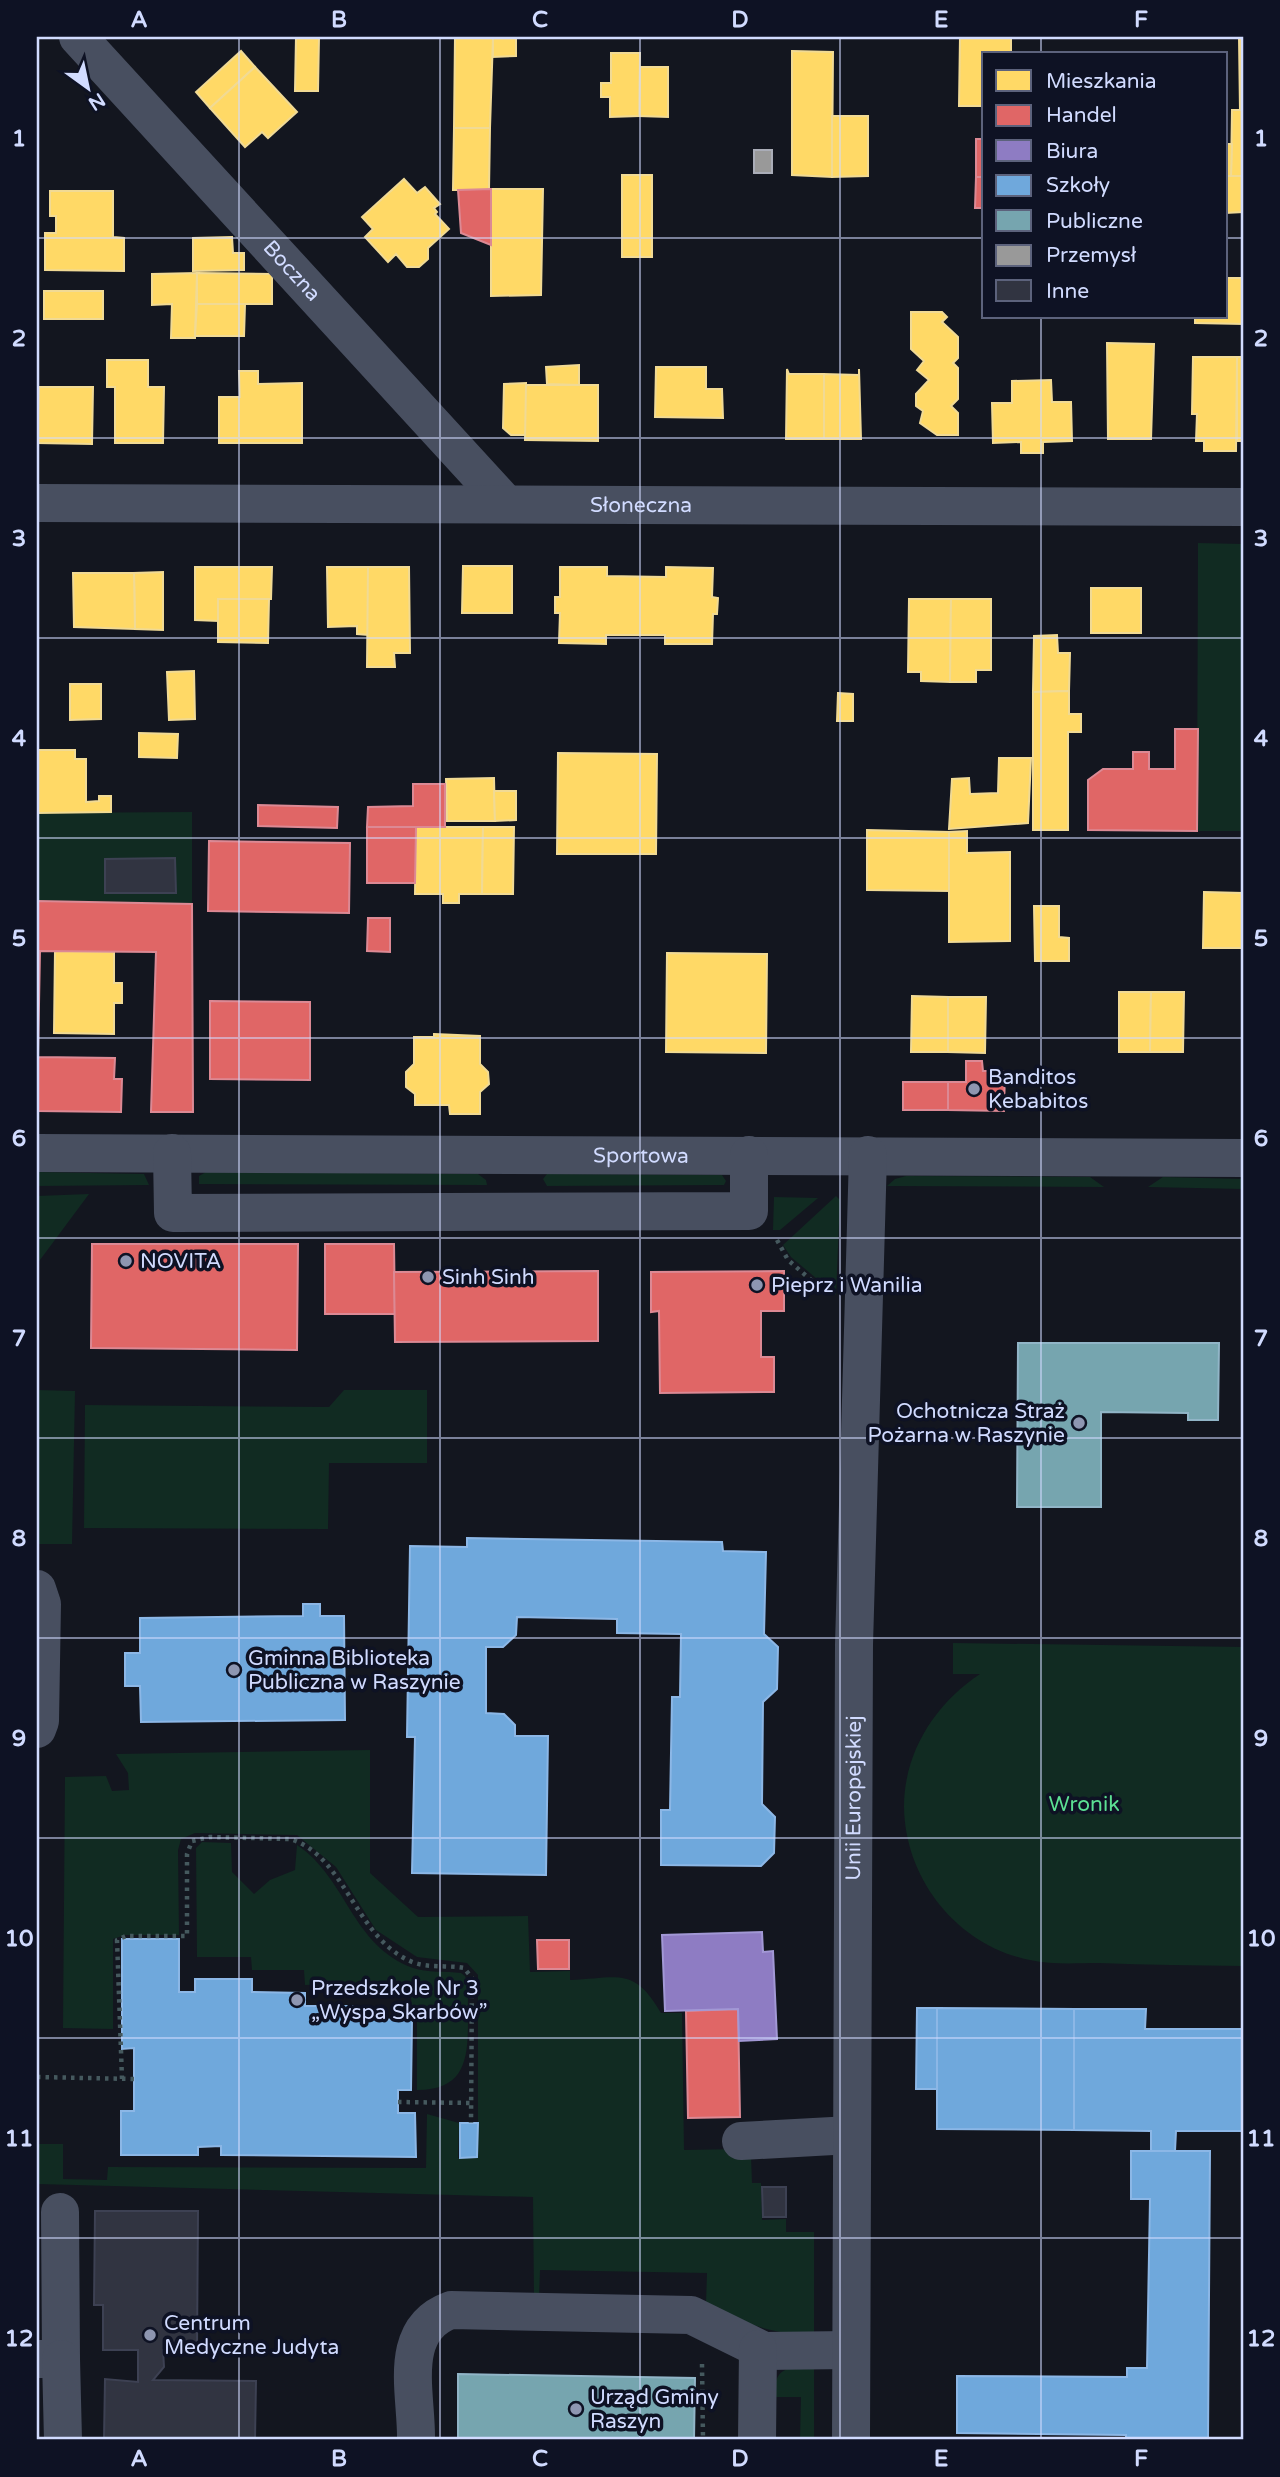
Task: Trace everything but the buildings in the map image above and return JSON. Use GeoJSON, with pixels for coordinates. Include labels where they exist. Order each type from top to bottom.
{"type":"FeatureCollection","features":[{"type":"Feature","properties":{"kind":"street","name":"Boczna"},"geometry":{"type":"LineString","coordinates":[[78,37],[506,504]]}},
{"type":"Feature","properties":{"kind":"street","name":"Słoneczna"},"geometry":{"type":"LineString","coordinates":[[37,503],[1243,507]]}},
{"type":"Feature","properties":{"kind":"street","name":"Sportowa"},"geometry":{"type":"LineString","coordinates":[[37,1153],[1243,1158]]}},
{"type":"Feature","properties":{"kind":"street"},"geometry":{"type":"LineString","coordinates":[[172,1153],[173,1213],[749,1211],[749,1155]]}},
{"type":"Feature","properties":{"kind":"street"},"geometry":{"type":"LineString","coordinates":[[516,1154],[516,1211]]}},
{"type":"Feature","properties":{"kind":"street","name":"Unii Europejskiej"},"geometry":{"type":"LineString","coordinates":[[851,2440],[849,2350],[854,1645],[868,1156]]}},
{"type":"Feature","properties":{"kind":"street"},"geometry":{"type":"LineString","coordinates":[[37,1589],[42,1604],[40,1721],[37,1729]]}},
{"type":"Feature","properties":{"kind":"street"},"geometry":{"type":"LineString","coordinates":[[741,2141],[850,2135]]}},
{"type":"Feature","properties":{"kind":"street"},"geometry":{"type":"LineString","coordinates":[[60,2212],[49,2359],[63,2440]]}},
{"type":"Feature","properties":{"kind":"street"},"geometry":{"type":"LineString","coordinates":[[416,2440],[414,2350],[419,2333],[441,2314],[451,2310],[685,2315],[702,2320],[758,2349],[849,2350]]}},
{"type":"Feature","properties":{"kind":"street"},"geometry":{"type":"LineString","coordinates":[[757,2440],[758,2349]]}},
{"type":"Feature","properties":{"kind":"path"},"geometry":{"type":"LineString","coordinates":[[777,1241],[788,1261],[836,1301]]}},
{"type":"Feature","properties":{"kind":"path"},"geometry":{"type":"LineString","coordinates":[[122,2079],[117,1940],[126,1936],[187,1936],[187,1854],[192,1841],[210,1837],[290,1839],[301,1842],[330,1870],[373,1934],[388,1946],[414,1963],[464,1968],[472,1978],[471,2123]]}},
{"type":"Feature","properties":{"kind":"path"},"geometry":{"type":"LineString","coordinates":[[37,2077],[134,2079]]}},
{"type":"Feature","properties":{"kind":"path"},"geometry":{"type":"LineString","coordinates":[[398,2102],[471,2103]]}},
{"type":"Feature","properties":{"kind":"path"},"geometry":{"type":"LineString","coordinates":[[702,2320],[703,2440]]}},
{"type":"Feature","properties":{"kind":"green space"},"geometry":{"type":"Polygon","coordinates":[[[1198,543],[1243,544],[1243,831],[1197,831],[1198,543]]]}},
{"type":"Feature","properties":{"kind":"green space"},"geometry":{"type":"Polygon","coordinates":[[[192,812],[192,904],[37,901],[37,813],[192,812]]]}},
{"type":"Feature","properties":{"kind":"green space"},"geometry":{"type":"Polygon","coordinates":[[[37,1172],[144,1174],[149,1185],[37,1186],[37,1172]]]}},
{"type":"Feature","properties":{"kind":"green space"},"geometry":{"type":"Polygon","coordinates":[[[206,1172],[478,1174],[486,1180],[487,1185],[199,1184],[199,1176],[206,1172]]]}},
{"type":"Feature","properties":{"kind":"green space"},"geometry":{"type":"Polygon","coordinates":[[[547,1174],[722,1175],[726,1181],[724,1185],[547,1186],[543,1179],[547,1174]]]}},
{"type":"Feature","properties":{"kind":"green space"},"geometry":{"type":"Polygon","coordinates":[[[906,1176],[1090,1177],[1104,1187],[887,1186],[895,1179],[906,1176]]]}},
{"type":"Feature","properties":{"kind":"green space"},"geometry":{"type":"Polygon","coordinates":[[[1163,1177],[1243,1179],[1243,1189],[1148,1187],[1163,1177]]]}},
{"type":"Feature","properties":{"kind":"green space"},"geometry":{"type":"Polygon","coordinates":[[[89,1194],[37,1264],[37,1196],[89,1194]]]}},
{"type":"Feature","properties":{"kind":"green space"},"geometry":{"type":"Polygon","coordinates":[[[836,1196],[840,1200],[836,1295],[791,1257],[783,1245],[836,1196]]]}},
{"type":"Feature","properties":{"kind":"green space"},"geometry":{"type":"Polygon","coordinates":[[[774,1197],[818,1198],[780,1230],[773,1230],[774,1197]]]}},
{"type":"Feature","properties":{"kind":"green space"},"geometry":{"type":"Polygon","coordinates":[[[37,1390],[75,1391],[72,1544],[37,1544],[37,1390]]]}},
{"type":"Feature","properties":{"kind":"green space"},"geometry":{"type":"Polygon","coordinates":[[[344,1390],[427,1390],[427,1463],[329,1463],[328,1529],[84,1528],[85,1405],[329,1407],[344,1390]]]}},
{"type":"Feature","properties":{"kind":"green space","name":"Wronik"},"geometry":{"type":"Polygon","coordinates":[[[953,1643],[1243,1647],[1243,1966],[1038,1962],[1004,1952],[980,1940],[959,1925],[940,1906],[925,1884],[914,1860],[904,1807],[910,1767],[925,1731],[949,1700],[980,1674],[953,1674],[953,1643]]]}},
{"type":"Feature","properties":{"kind":"green space"},"geometry":{"type":"Polygon","coordinates":[[[370,1750],[370,1873],[418,1917],[528,1916],[530,1972],[570,1971],[570,1980],[623,1978],[642,1988],[661,2013],[682,2013],[684,2150],[741,2149],[751,2156],[752,2183],[761,2183],[762,2220],[786,2219],[786,2232],[814,2232],[814,2335],[758,2326],[706,2303],[707,2273],[540,2270],[539,2298],[534,2298],[533,2197],[37,2184],[37,2144],[63,2144],[63,2179],[107,2180],[108,2167],[426,2168],[427,2114],[459,2123],[458,2158],[478,2158],[478,1975],[467,1963],[417,1957],[376,1930],[336,1867],[297,1835],[195,1833],[181,1839],[178,1850],[179,1935],[125,1935],[113,1939],[113,2029],[63,2028],[65,1777],[106,1776],[112,1791],[129,1790],[128,1773],[116,1754],[370,1750]]]}},
{"type":"Feature","properties":{"kind":"green space"},"geometry":{"type":"Polygon","coordinates":[[[202,1842],[231,1843],[232,1872],[254,1894],[270,1880],[295,1870],[297,1845],[328,1875],[362,1928],[392,1957],[418,1970],[461,1973],[465,1976],[468,1990],[467,2044],[462,2068],[456,2077],[434,2088],[417,2090],[417,2011],[412,2010],[411,1997],[359,1997],[358,1983],[305,1985],[304,1970],[252,1970],[251,1957],[197,1957],[196,1848],[202,1842]]]}},
{"type":"Feature","properties":{"kind":"green space"},"geometry":{"type":"Polygon","coordinates":[[[814,2364],[814,2440],[800,2440],[801,2397],[773,2397],[774,2387],[784,2370],[814,2364]]]}},
{"type":"Feature","properties":{"kind":"place","name":"Banditos Kebabitos"},"geometry":{"type":"Point","coordinates":[974,1089]}},
{"type":"Feature","properties":{"kind":"place","name":"NOVITA"},"geometry":{"type":"Point","coordinates":[126,1261]}},
{"type":"Feature","properties":{"kind":"place","name":"Sinh Sinh"},"geometry":{"type":"Point","coordinates":[428,1277]}},
{"type":"Feature","properties":{"kind":"place","name":"Pieprz i Wanilia"},"geometry":{"type":"Point","coordinates":[757,1285]}},
{"type":"Feature","properties":{"kind":"place","name":"Ochotnicza Straż Pożarna w Raszynie"},"geometry":{"type":"Point","coordinates":[1079,1423]}},
{"type":"Feature","properties":{"kind":"place","name":"Gminna Biblioteka Publiczna w Raszynie"},"geometry":{"type":"Point","coordinates":[234,1670]}},
{"type":"Feature","properties":{"kind":"place","name":"Przedszkole Nr 3 „Wyspa Skarbów”"},"geometry":{"type":"Point","coordinates":[297,2000]}},
{"type":"Feature","properties":{"kind":"place","name":"Centrum Medyczne Judyta"},"geometry":{"type":"Point","coordinates":[150,2335]}},
{"type":"Feature","properties":{"kind":"place","name":"Urząd Gminy Raszyn"},"geometry":{"type":"Point","coordinates":[576,2409]}}]}
